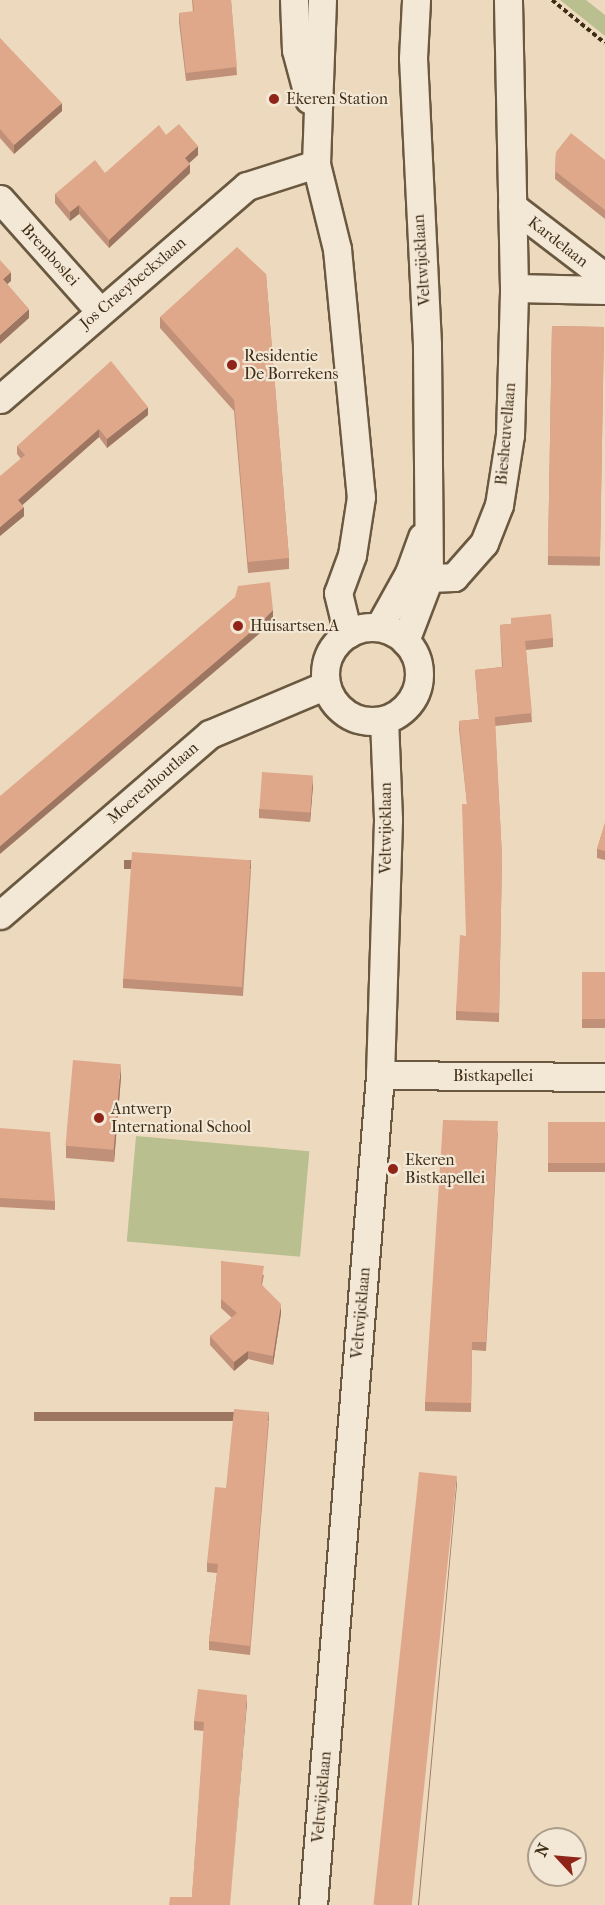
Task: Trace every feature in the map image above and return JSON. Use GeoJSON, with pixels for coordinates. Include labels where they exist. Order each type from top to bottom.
{"type":"FeatureCollection","features":[{"type":"Feature","properties":{"kind":"street"},"geometry":{"type":"LineString","coordinates":[[294,0],[296,50],[315,120]]}},
{"type":"Feature","properties":{"kind":"street"},"geometry":{"type":"LineString","coordinates":[[322,0],[315,120],[316,164],[337,249],[361,497],[352,555],[338,593],[348,634]]}},
{"type":"Feature","properties":{"kind":"street","name":"Veltwijcklaan"},"geometry":{"type":"LineString","coordinates":[[405,641],[429,578],[427,344],[413,58],[416,0]]}},
{"type":"Feature","properties":{"kind":"street","name":"Biesheuvellaan"},"geometry":{"type":"LineString","coordinates":[[429,578],[454,577],[484,543],[499,505],[510,435],[514,288],[508,0]]}},
{"type":"Feature","properties":{"kind":"street","name":"Jos Craeybeckxlaan"},"geometry":{"type":"LineString","coordinates":[[0,399],[99,310],[247,186],[316,164]]}},
{"type":"Feature","properties":{"kind":"street","name":"Bremboslei"},"geometry":{"type":"LineString","coordinates":[[0,200],[99,310]]}},
{"type":"Feature","properties":{"kind":"street","name":"Kardelaan"},"geometry":{"type":"LineString","coordinates":[[512,206],[605,278]]}},
{"type":"Feature","properties":{"kind":"street"},"geometry":{"type":"LineString","coordinates":[[514,288],[605,290]]}},
{"type":"Feature","properties":{"kind":"street","name":"Veltwijcklaan"},"geometry":{"type":"LineString","coordinates":[[379,627],[409,573],[428,520]]}},
{"type":"Feature","properties":{"kind":"street"},"geometry":{"type":"LineString","coordinates":[[379,627],[405,641],[417,662],[418,683],[412,699],[384,720],[364,721],[343,712],[326,685],[326,661],[348,634],[379,627]]}},
{"type":"Feature","properties":{"kind":"street","name":"Moerenhoutlaan"},"geometry":{"type":"LineString","coordinates":[[0,915],[210,734],[326,685]]}},
{"type":"Feature","properties":{"kind":"street","name":"Veltwijcklaan"},"geometry":{"type":"LineString","coordinates":[[313,1905],[380,1075],[388,819],[384,720]]}},
{"type":"Feature","properties":{"kind":"street","name":"Bistkapellei"},"geometry":{"type":"LineString","coordinates":[[380,1075],[605,1077]]}},
{"type":"Feature","properties":{"kind":"path"},"geometry":{"type":"LineString","coordinates":[[552,0],[605,43]]}},
{"type":"Feature","properties":{"kind":"green space"},"geometry":{"type":"Polygon","coordinates":[[[560,0],[586,0],[605,15],[605,36],[560,0]]]}},
{"type":"Feature","properties":{"kind":"green space"},"geometry":{"type":"Polygon","coordinates":[[[136,1136],[309,1151],[300,1257],[127,1242],[136,1136]]]}},
{"type":"Feature","properties":{"kind":"building"},"geometry":{"type":"Polygon","coordinates":[[[193,0],[231,0],[237,67],[186,73],[179,13],[194,11],[193,0]]]}},
{"type":"Feature","properties":{"kind":"building"},"geometry":{"type":"Polygon","coordinates":[[[0,38],[62,103],[14,145],[0,129],[0,38]]]}},
{"type":"Feature","properties":{"kind":"building"},"geometry":{"type":"Polygon","coordinates":[[[179,124],[198,146],[185,158],[190,164],[109,240],[79,205],[70,212],[55,194],[95,160],[105,173],[159,125],[166,135],[179,124]]]}},
{"type":"Feature","properties":{"kind":"building"},"geometry":{"type":"Polygon","coordinates":[[[571,133],[605,160],[605,210],[555,171],[556,152],[571,133]]]}},
{"type":"Feature","properties":{"kind":"building"},"geometry":{"type":"Polygon","coordinates":[[[237,247],[266,274],[289,558],[248,562],[234,400],[160,317],[237,247]]]}},
{"type":"Feature","properties":{"kind":"building"},"geometry":{"type":"Polygon","coordinates":[[[0,260],[11,272],[3,279],[29,309],[0,335],[0,260]]]}},
{"type":"Feature","properties":{"kind":"building"},"geometry":{"type":"Polygon","coordinates":[[[552,326],[604,327],[600,557],[548,556],[552,326]]]}},
{"type":"Feature","properties":{"kind":"building"},"geometry":{"type":"Polygon","coordinates":[[[111,361],[148,407],[107,439],[99,429],[18,500],[24,507],[0,527],[0,476],[25,455],[17,446],[111,361]]]}},
{"type":"Feature","properties":{"kind":"building"},"geometry":{"type":"Polygon","coordinates":[[[270,582],[273,610],[259,625],[0,846],[0,796],[235,597],[238,586],[270,582]]]}},
{"type":"Feature","properties":{"kind":"building"},"geometry":{"type":"Polygon","coordinates":[[[551,614],[553,638],[525,641],[532,713],[495,717],[502,857],[499,1013],[456,1011],[460,935],[466,936],[462,804],[467,804],[459,721],[479,719],[475,670],[503,667],[500,625],[511,624],[511,618],[551,614]]]}},
{"type":"Feature","properties":{"kind":"building"},"geometry":{"type":"Polygon","coordinates":[[[262,772],[313,776],[310,812],[259,809],[262,772]]]}},
{"type":"Feature","properties":{"kind":"building"},"geometry":{"type":"Polygon","coordinates":[[[605,823],[605,851],[597,849],[605,823]]]}},
{"type":"Feature","properties":{"kind":"building"},"geometry":{"type":"Polygon","coordinates":[[[132,852],[251,860],[242,987],[123,979],[132,852]]]}},
{"type":"Feature","properties":{"kind":"building"},"geometry":{"type":"Polygon","coordinates":[[[582,972],[605,972],[605,1019],[582,1019],[582,972]]]}},
{"type":"Feature","properties":{"kind":"building"},"geometry":{"type":"Polygon","coordinates":[[[73,1060],[121,1064],[113,1150],[66,1146],[73,1060]]]}},
{"type":"Feature","properties":{"kind":"building"},"geometry":{"type":"Polygon","coordinates":[[[443,1120],[498,1121],[486,1342],[472,1342],[471,1403],[425,1402],[443,1120]]]}},
{"type":"Feature","properties":{"kind":"building"},"geometry":{"type":"Polygon","coordinates":[[[548,1122],[605,1122],[605,1163],[548,1163],[548,1122]]]}},
{"type":"Feature","properties":{"kind":"building"},"geometry":{"type":"Polygon","coordinates":[[[0,1128],[50,1132],[55,1201],[0,1198],[0,1128]]]}},
{"type":"Feature","properties":{"kind":"building"},"geometry":{"type":"Polygon","coordinates":[[[221,1261],[264,1266],[261,1284],[281,1304],[273,1356],[248,1351],[234,1362],[210,1336],[237,1313],[221,1299],[221,1261]]]}},
{"type":"Feature","properties":{"kind":"building"},"geometry":{"type":"Polygon","coordinates":[[[234,1409],[269,1412],[250,1646],[209,1641],[218,1564],[207,1563],[215,1487],[226,1488],[234,1409]]]}},
{"type":"Feature","properties":{"kind":"building"},"geometry":{"type":"Polygon","coordinates":[[[419,1472],[457,1476],[412,1905],[374,1905],[419,1472]]]}},
{"type":"Feature","properties":{"kind":"building"},"geometry":{"type":"Polygon","coordinates":[[[198,1689],[247,1695],[230,1905],[169,1905],[170,1897],[192,1897],[204,1722],[194,1721],[198,1689]]]}},
{"type":"Feature","properties":{"kind":"place","name":"Ekeren Station"},"geometry":{"type":"Point","coordinates":[274,99]}},
{"type":"Feature","properties":{"kind":"place","name":"Residentie De Borrekens"},"geometry":{"type":"Point","coordinates":[232,365]}},
{"type":"Feature","properties":{"kind":"place","name":"Huisartsen.A"},"geometry":{"type":"Point","coordinates":[238,626]}},
{"type":"Feature","properties":{"kind":"place","name":"Antwerp International School"},"geometry":{"type":"Point","coordinates":[99,1118]}},
{"type":"Feature","properties":{"kind":"place","name":"Ekeren Bistkapellei"},"geometry":{"type":"Point","coordinates":[393,1169]}}]}
